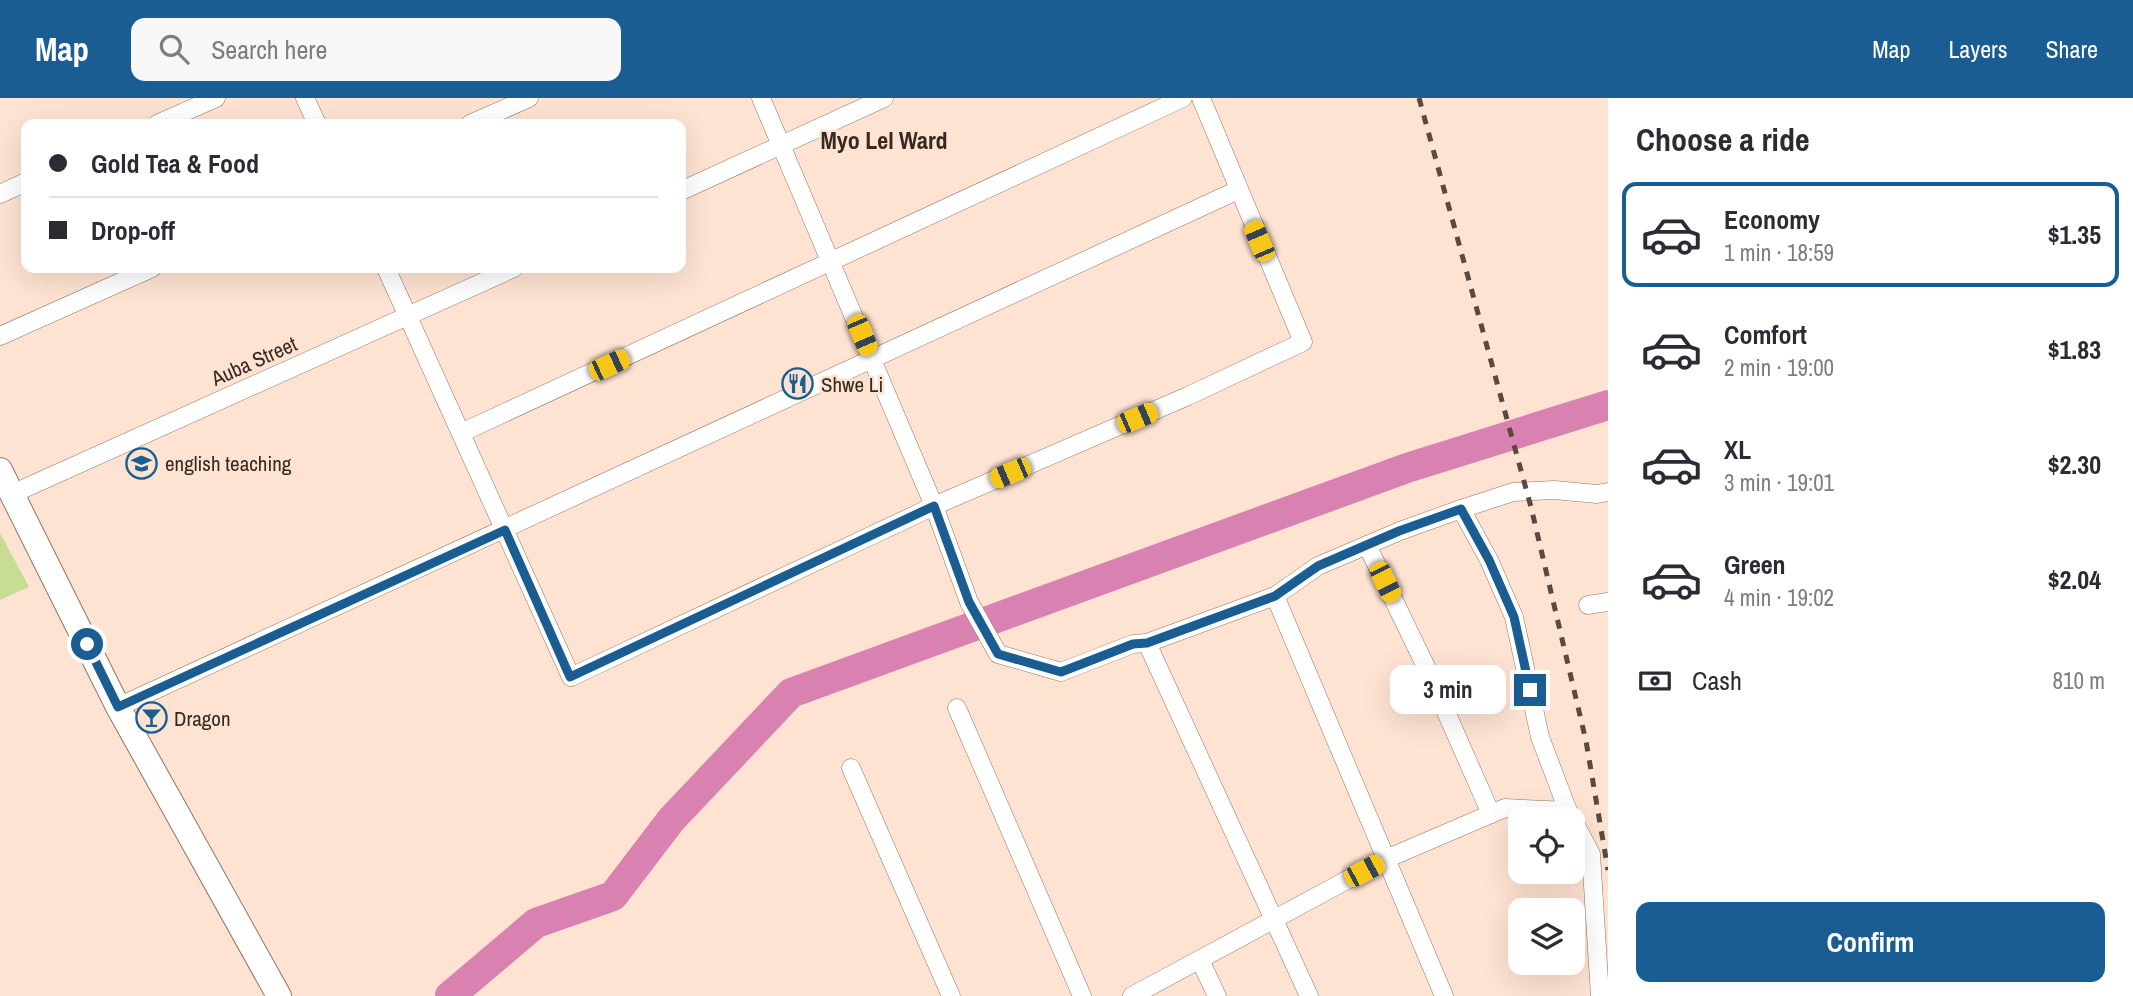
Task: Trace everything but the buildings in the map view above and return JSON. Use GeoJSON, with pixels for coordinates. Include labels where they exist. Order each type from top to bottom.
{"type":"FeatureCollection","features":[{"type":"Feature","properties":{"kind":"main road"},"geometry":{"type":"LineString","coordinates":[[0,470],[118,707],[279,996]]}},
{"type":"Feature","properties":{"kind":"street"},"geometry":{"type":"LineString","coordinates":[[168,119],[216,98]]}},
{"type":"Feature","properties":{"kind":"street"},"geometry":{"type":"LineString","coordinates":[[305,98],[315,119]]}},
{"type":"Feature","properties":{"kind":"street"},"geometry":{"type":"LineString","coordinates":[[481,119],[529,98]]}},
{"type":"Feature","properties":{"kind":"street"},"geometry":{"type":"LineString","coordinates":[[761,98],[934,506],[969,602],[998,654],[1061,672],[1133,644],[1147,643],[1275,596],[1318,566],[1399,531],[1461,509],[1513,492],[1608,492]]}},
{"type":"Feature","properties":{"kind":"street"},"geometry":{"type":"LineString","coordinates":[[686,189],[884,98]]}},
{"type":"Feature","properties":{"kind":"street"},"geometry":{"type":"LineString","coordinates":[[461,433],[1183,98]]}},
{"type":"Feature","properties":{"kind":"street"},"geometry":{"type":"LineString","coordinates":[[388,273],[570,677],[934,506],[1188,396],[1303,342],[1201,98]]}},
{"type":"Feature","properties":{"kind":"street"},"geometry":{"type":"LineString","coordinates":[[0,194],[21,184]]}},
{"type":"Feature","properties":{"kind":"street"},"geometry":{"type":"LineString","coordinates":[[118,707],[1238,190]]}},
{"type":"Feature","properties":{"kind":"street"},"geometry":{"type":"LineString","coordinates":[[0,336],[141,273]]}},
{"type":"Feature","properties":{"kind":"street","name":"Auba Street"},"geometry":{"type":"LineString","coordinates":[[12,494],[503,273]]}},
{"type":"Feature","properties":{"kind":"street"},"geometry":{"type":"LineString","coordinates":[[1461,509],[1489,560],[1514,617],[1540,737],[1568,807]]}},
{"type":"Feature","properties":{"kind":"street"},"geometry":{"type":"LineString","coordinates":[[1367,545],[1428,671],[1492,814]]}},
{"type":"Feature","properties":{"kind":"street"},"geometry":{"type":"LineString","coordinates":[[1275,596],[1444,996]]}},
{"type":"Feature","properties":{"kind":"street"},"geometry":{"type":"LineString","coordinates":[[1588,606],[1608,602]]}},
{"type":"Feature","properties":{"kind":"street"},"geometry":{"type":"LineString","coordinates":[[1147,643],[1309,996]]}},
{"type":"Feature","properties":{"kind":"street"},"geometry":{"type":"LineString","coordinates":[[957,708],[1082,996]]}},
{"type":"Feature","properties":{"kind":"street"},"geometry":{"type":"LineString","coordinates":[[851,768],[951,996]]}},
{"type":"Feature","properties":{"kind":"street"},"geometry":{"type":"LineString","coordinates":[[1132,996],[1386,859],[1508,808]]}},
{"type":"Feature","properties":{"kind":"street"},"geometry":{"type":"LineString","coordinates":[[1585,842],[1591,854],[1600,996]]}},
{"type":"Feature","properties":{"kind":"street"},"geometry":{"type":"LineString","coordinates":[[1200,960],[1217,996]]}},
{"type":"Feature","properties":{"kind":"green space"},"geometry":{"type":"Polygon","coordinates":[[[0,533],[29,587],[0,600],[0,533]]]}},
{"type":"Feature","properties":{"kind":"waterway"},"geometry":{"type":"LineString","coordinates":[[450,996],[536,923],[613,896],[671,820],[791,693],[1407,468],[1608,405]]}},
{"type":"Feature","properties":{"kind":"railway"},"geometry":{"type":"LineString","coordinates":[[1419,98],[1531,507],[1586,741],[1608,870]]}},
{"type":"Feature","properties":{"kind":"place","name":"Shwe Li"},"geometry":{"type":"Point","coordinates":[798,384]}},
{"type":"Feature","properties":{"kind":"place","name":"english teaching"},"geometry":{"type":"Point","coordinates":[142,463]}},
{"type":"Feature","properties":{"kind":"place","name":"Dragon"},"geometry":{"type":"Point","coordinates":[151,718]}},
{"type":"Feature","properties":{"kind":"district","name":"Myo Lel Ward"},"geometry":{"type":"Point","coordinates":[884,140]}},
{"type":"Feature","properties":{"kind":"route"},"geometry":{"type":"LineString","coordinates":[[87,644],[118,707],[505,530],[570,677],[934,506],[969,602],[998,654],[1061,672],[1133,644],[1147,643],[1275,596],[1318,566],[1399,531],[1461,509],[1489,560],[1514,617],[1530,690]]}}]}
